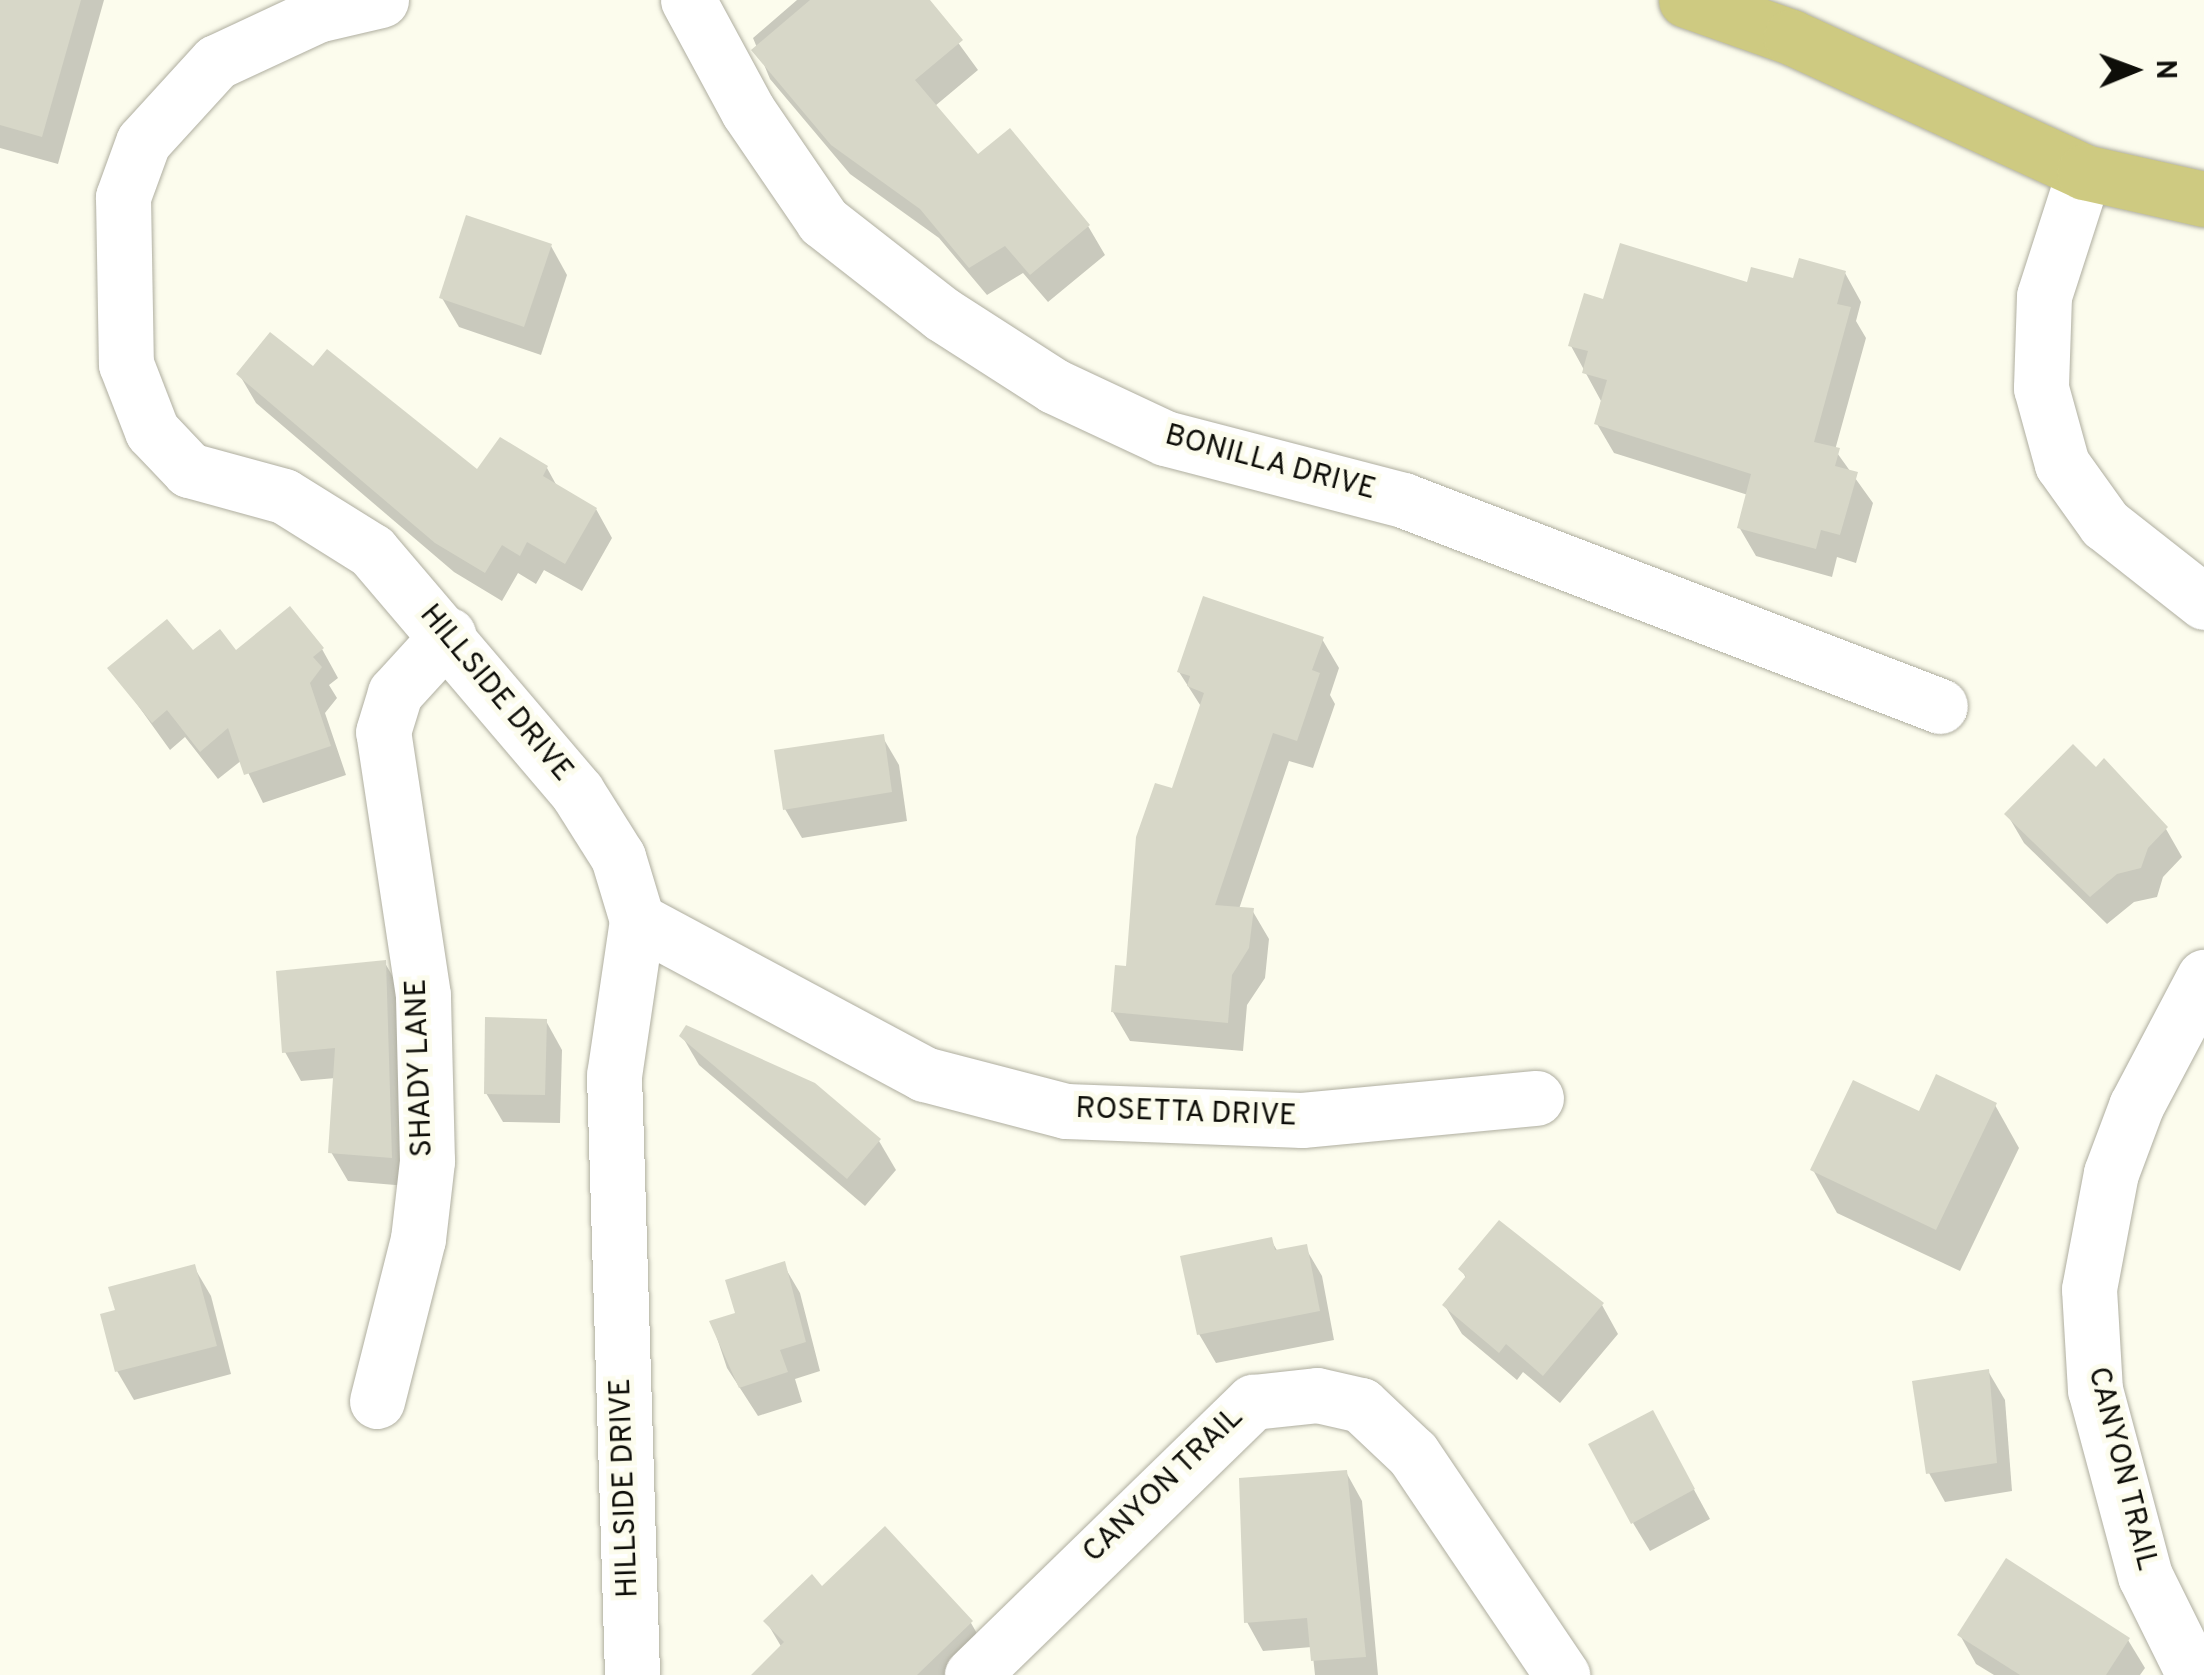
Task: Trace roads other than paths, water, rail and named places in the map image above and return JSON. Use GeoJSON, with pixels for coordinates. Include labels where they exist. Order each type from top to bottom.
{"type":"FeatureCollection","features":[{"type":"Feature","properties":{"kind":"main road"},"geometry":{"type":"LineString","coordinates":[[1686,0],[1791,37],[2084,172],[2204,199]]}},
{"type":"Feature","properties":{"kind":"street","name":"HILLSIDE DRIVE"},"geometry":{"type":"LineString","coordinates":[[381,0],[317,15],[216,62],[144,142],[123,197],[126,364],[152,431],[190,470],[284,496],[372,551],[577,792],[618,858],[637,920],[614,1075],[632,1675]]}},
{"type":"Feature","properties":{"kind":"street","name":"BONILLA DRIVE"},"geometry":{"type":"LineString","coordinates":[[688,0],[748,110],[824,220],[942,314],[1054,386],[1165,438],[1403,500],[1940,706]]}},
{"type":"Feature","properties":{"kind":"street"},"geometry":{"type":"LineString","coordinates":[[2084,172],[2044,296],[2041,388],[2062,464],[2106,524],[2204,602]]}},
{"type":"Feature","properties":{"kind":"street","name":"SHADY LANE"},"geometry":{"type":"LineString","coordinates":[[377,1401],[418,1239],[427,1161],[423,995],[383,732],[395,693],[448,636]]}},
{"type":"Feature","properties":{"kind":"street","name":"ROSETTA DRIVE"},"geometry":{"type":"LineString","coordinates":[[637,920],[924,1074],[1066,1110],[1302,1120],[1536,1098]]}},
{"type":"Feature","properties":{"kind":"street","name":"CANYON TRAIL"},"geometry":{"type":"LineString","coordinates":[[2194,1675],[2144,1576],[2095,1390],[2089,1289],[2111,1174],[2136,1106],[2204,977]]}},
{"type":"Feature","properties":{"kind":"street","name":"CANYON TRAIL"},"geometry":{"type":"LineString","coordinates":[[972,1675],[1253,1402],[1317,1395],[1360,1405],[1412,1454],[1562,1675]]}}]}
